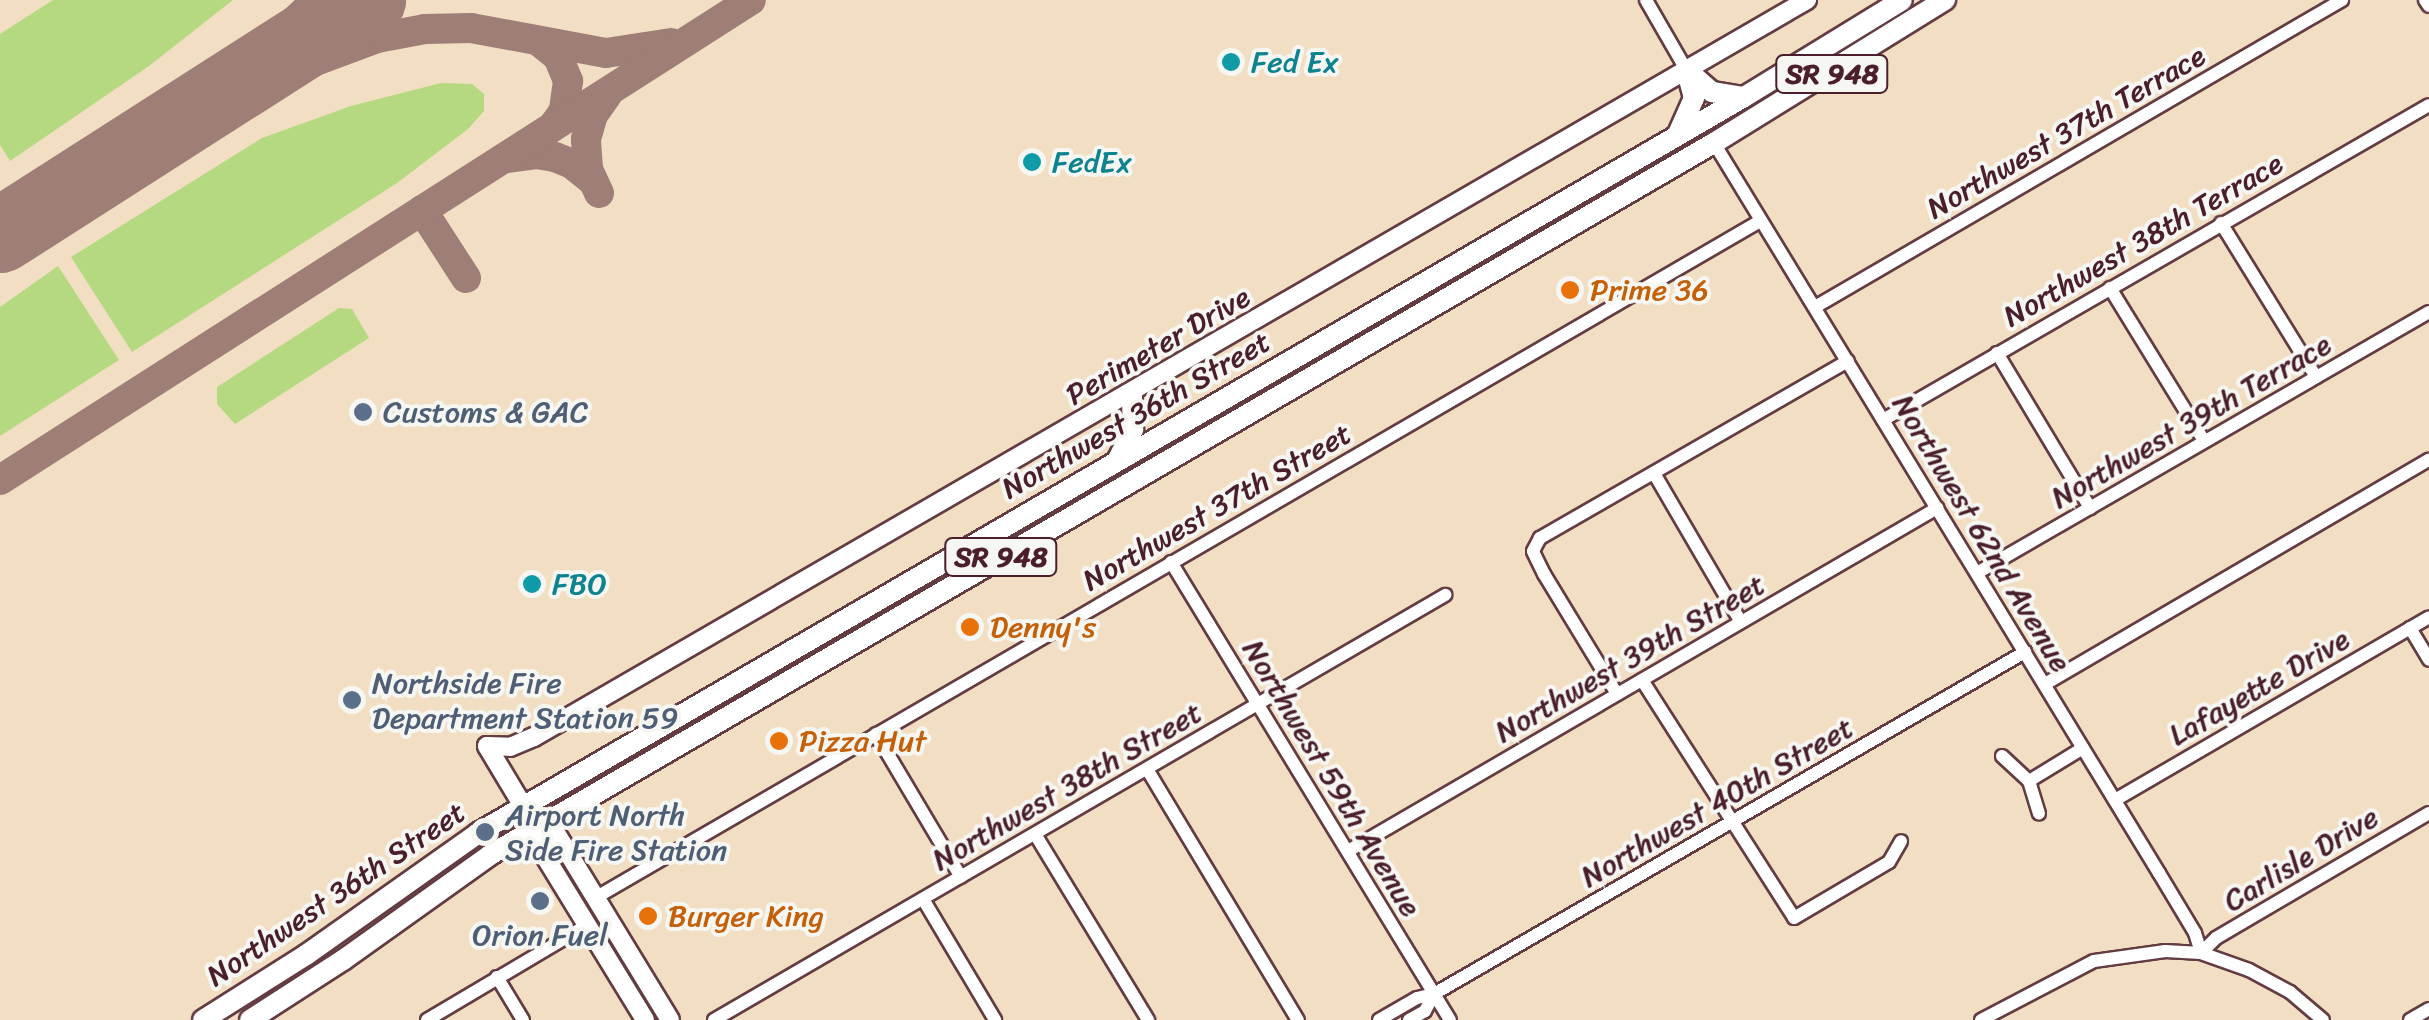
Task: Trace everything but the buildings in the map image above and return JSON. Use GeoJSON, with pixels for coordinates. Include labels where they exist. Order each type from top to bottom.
{"type":"FeatureCollection","features":[{"type":"Feature","properties":{"kind":"main road","name":"Northwest 36th Street"},"geometry":{"type":"LineString","coordinates":[[204,1020],[522,806],[1678,136],[1902,0]]}},
{"type":"Feature","properties":{"kind":"main road","name":"Northwest 36th Street"},"geometry":{"type":"LineString","coordinates":[[250,1020],[539,826],[1714,143],[1945,0]]}},
{"type":"Feature","properties":{"kind":"main road"},"geometry":{"type":"LineString","coordinates":[[1687,71],[1712,92],[1744,97]]}},
{"type":"Feature","properties":{"kind":"main road"},"geometry":{"type":"LineString","coordinates":[[1678,136],[1694,98],[1687,71]]}},
{"type":"Feature","properties":{"kind":"main road"},"geometry":{"type":"LineString","coordinates":[[1404,294],[1417,316]]}},
{"type":"Feature","properties":{"kind":"main road"},"geometry":{"type":"LineString","coordinates":[[1132,393],[1133,429],[1126,455],[1173,457],[1173,444],[1186,421]]}},
{"type":"Feature","properties":{"kind":"main road"},"geometry":{"type":"LineString","coordinates":[[983,568],[998,530]]}},
{"type":"Feature","properties":{"kind":"main road"},"geometry":{"type":"LineString","coordinates":[[799,646],[816,646],[828,657],[853,626],[896,601],[902,586]]}},
{"type":"Feature","properties":{"kind":"street"},"geometry":{"type":"LineString","coordinates":[[1646,0],[1687,71]]}},
{"type":"Feature","properties":{"kind":"street","name":"Perimeter Drive"},"geometry":{"type":"LineString","coordinates":[[534,737],[507,779],[487,746],[510,748],[534,737],[1807,0]]}},
{"type":"Feature","properties":{"kind":"street","name":"Northwest 37th Terrace"},"geometry":{"type":"LineString","coordinates":[[1815,307],[2342,0]]}},
{"type":"Feature","properties":{"kind":"street"},"geometry":{"type":"LineString","coordinates":[[2425,0],[2429,6]]}},
{"type":"Feature","properties":{"kind":"street","name":"Northwest 38th Terrace"},"geometry":{"type":"LineString","coordinates":[[1883,420],[2429,104]]}},
{"type":"Feature","properties":{"kind":"street","name":"Northwest 62nd Avenue"},"geometry":{"type":"LineString","coordinates":[[1714,143],[2115,800],[2195,934],[2201,952]]}},
{"type":"Feature","properties":{"kind":"street","name":"Northwest 37th Street"},"geometry":{"type":"LineString","coordinates":[[595,898],[1760,221]]}},
{"type":"Feature","properties":{"kind":"street"},"geometry":{"type":"LineString","coordinates":[[2222,223],[2316,377]]}},
{"type":"Feature","properties":{"kind":"street"},"geometry":{"type":"LineString","coordinates":[[2110,288],[2204,442]]}},
{"type":"Feature","properties":{"kind":"street","name":"Northwest 39th Terrace"},"geometry":{"type":"LineString","coordinates":[[1977,573],[2429,312]]}},
{"type":"Feature","properties":{"kind":"street"},"geometry":{"type":"LineString","coordinates":[[1997,353],[2090,508]]}},
{"type":"Feature","properties":{"kind":"street"},"geometry":{"type":"LineString","coordinates":[[1617,694],[1533,551],[1540,538],[1848,362]]}},
{"type":"Feature","properties":{"kind":"street"},"geometry":{"type":"LineString","coordinates":[[2045,684],[2429,460]]}},
{"type":"Feature","properties":{"kind":"street"},"geometry":{"type":"LineString","coordinates":[[1655,475],[1742,622]]}},
{"type":"Feature","properties":{"kind":"street","name":"Northwest 39th Street"},"geometry":{"type":"LineString","coordinates":[[1348,851],[1937,508]]}},
{"type":"Feature","properties":{"kind":"street","name":"Northwest 59th Avenue"},"geometry":{"type":"LineString","coordinates":[[1172,562],[1450,1020]]}},
{"type":"Feature","properties":{"kind":"street","name":"Northwest 38th Street"},"geometry":{"type":"LineString","coordinates":[[714,1020],[1445,595]]}},
{"type":"Feature","properties":{"kind":"street","name":"Lafayette Drive"},"geometry":{"type":"LineString","coordinates":[[2115,800],[2429,617]]}},
{"type":"Feature","properties":{"kind":"street"},"geometry":{"type":"LineString","coordinates":[[2410,628],[2429,660]]}},
{"type":"Feature","properties":{"kind":"street","name":"Northwest 40th Street"},"geometry":{"type":"LineString","coordinates":[[1379,1020],[1417,998],[1434,994],[2025,652]]}},
{"type":"Feature","properties":{"kind":"street"},"geometry":{"type":"LineString","coordinates":[[1642,680],[1723,813],[1733,822],[1794,918],[1889,862],[1901,841]]}},
{"type":"Feature","properties":{"kind":"street"},"geometry":{"type":"LineString","coordinates":[[876,734],[961,876]]}},
{"type":"Feature","properties":{"kind":"street"},"geometry":{"type":"LineString","coordinates":[[2029,780],[2083,748]]}},
{"type":"Feature","properties":{"kind":"street"},"geometry":{"type":"LineString","coordinates":[[2002,756],[2029,780],[2039,814]]}},
{"type":"Feature","properties":{"kind":"street"},"geometry":{"type":"LineString","coordinates":[[1147,769],[1298,1020]]}},
{"type":"Feature","properties":{"kind":"street"},"geometry":{"type":"LineString","coordinates":[[507,779],[522,806],[595,898],[670,1020]]}},
{"type":"Feature","properties":{"kind":"street","name":"Carlisle Drive"},"geometry":{"type":"LineString","coordinates":[[2201,952],[2216,938],[2429,812]]}},
{"type":"Feature","properties":{"kind":"street"},"geometry":{"type":"LineString","coordinates":[[539,826],[586,925],[645,1020]]}},
{"type":"Feature","properties":{"kind":"street"},"geometry":{"type":"LineString","coordinates":[[1035,834],[1148,1020]]}},
{"type":"Feature","properties":{"kind":"street"},"geometry":{"type":"LineString","coordinates":[[923,899],[995,1020]]}},
{"type":"Feature","properties":{"kind":"street"},"geometry":{"type":"LineString","coordinates":[[427,1020],[586,925]]}},
{"type":"Feature","properties":{"kind":"street"},"geometry":{"type":"LineString","coordinates":[[1981,1020],[2094,961],[2165,951],[2201,952],[2270,980],[2322,1020]]}},
{"type":"Feature","properties":{"kind":"street"},"geometry":{"type":"LineString","coordinates":[[497,977],[523,1020]]}},
{"type":"Feature","properties":{"kind":"street","name":"Northwest 40th Street"},"geometry":{"type":"LineString","coordinates":[[1409,1020],[1425,1010],[1434,994]]}},
{"type":"Feature","properties":{"kind":"street"},"geometry":{"type":"LineString","coordinates":[[2410,1020],[2429,1009]]}},
{"type":"Feature","properties":{"kind":"green space"},"geometry":{"type":"Polygon","coordinates":[[[53,0],[233,0],[149,66],[10,161],[0,145],[0,34],[53,0]]]}},
{"type":"Feature","properties":{"kind":"green space"},"geometry":{"type":"Polygon","coordinates":[[[441,83],[472,84],[484,94],[484,111],[468,129],[397,183],[132,352],[71,257],[262,138],[351,106],[441,83]]]}},
{"type":"Feature","properties":{"kind":"green space"},"geometry":{"type":"Polygon","coordinates":[[[58,266],[119,360],[0,436],[0,307],[58,266]]]}},
{"type":"Feature","properties":{"kind":"green space"},"geometry":{"type":"Polygon","coordinates":[[[339,308],[352,309],[369,338],[235,424],[217,404],[217,387],[339,308]]]}},
{"type":"Feature","properties":{"kind":"taxiway"},"geometry":{"type":"LineString","coordinates":[[191,103],[261,52],[317,0]]}},
{"type":"Feature","properties":{"kind":"taxiway"},"geometry":{"type":"LineString","coordinates":[[0,480],[751,0]]}},
{"type":"Feature","properties":{"kind":"taxiway"},"geometry":{"type":"LineString","coordinates":[[71,190],[278,75],[377,38],[425,29],[471,28],[606,53],[671,43]]}},
{"type":"Feature","properties":{"kind":"taxiway"},"geometry":{"type":"LineString","coordinates":[[541,43],[558,57],[568,81],[564,111],[553,126]]}},
{"type":"Feature","properties":{"kind":"taxiway"},"geometry":{"type":"LineString","coordinates":[[599,193],[588,169],[586,139],[593,115],[607,95]]}},
{"type":"Feature","properties":{"kind":"taxiway"},"geometry":{"type":"LineString","coordinates":[[508,158],[536,154],[555,157],[572,164],[592,180]]}},
{"type":"Feature","properties":{"kind":"taxiway"},"geometry":{"type":"LineString","coordinates":[[422,210],[466,278]]}},
{"type":"Feature","properties":{"kind":"runway"},"geometry":{"type":"LineString","coordinates":[[0,235],[368,0]]}},
{"type":"Feature","properties":{"kind":"place","name":"Fed Ex"},"geometry":{"type":"Point","coordinates":[1231,62]}},
{"type":"Feature","properties":{"kind":"place","name":"FedEx"},"geometry":{"type":"Point","coordinates":[1032,162]}},
{"type":"Feature","properties":{"kind":"place","name":"Prime 36"},"geometry":{"type":"Point","coordinates":[1570,290]}},
{"type":"Feature","properties":{"kind":"place","name":"Customs & GAC"},"geometry":{"type":"Point","coordinates":[363,412]}},
{"type":"Feature","properties":{"kind":"place","name":"FBO"},"geometry":{"type":"Point","coordinates":[532,584]}},
{"type":"Feature","properties":{"kind":"place","name":"Denny's"},"geometry":{"type":"Point","coordinates":[970,627]}},
{"type":"Feature","properties":{"kind":"place","name":"Northside Fire Department Station 59"},"geometry":{"type":"Point","coordinates":[352,700]}},
{"type":"Feature","properties":{"kind":"place","name":"Pizza Hut"},"geometry":{"type":"Point","coordinates":[779,741]}},
{"type":"Feature","properties":{"kind":"place","name":"Airport North Side Fire Station"},"geometry":{"type":"Point","coordinates":[485,832]}},
{"type":"Feature","properties":{"kind":"place","name":"Orion Fuel"},"geometry":{"type":"Point","coordinates":[540,901]}},
{"type":"Feature","properties":{"kind":"place","name":"Burger King"},"geometry":{"type":"Point","coordinates":[648,916]}}]}
